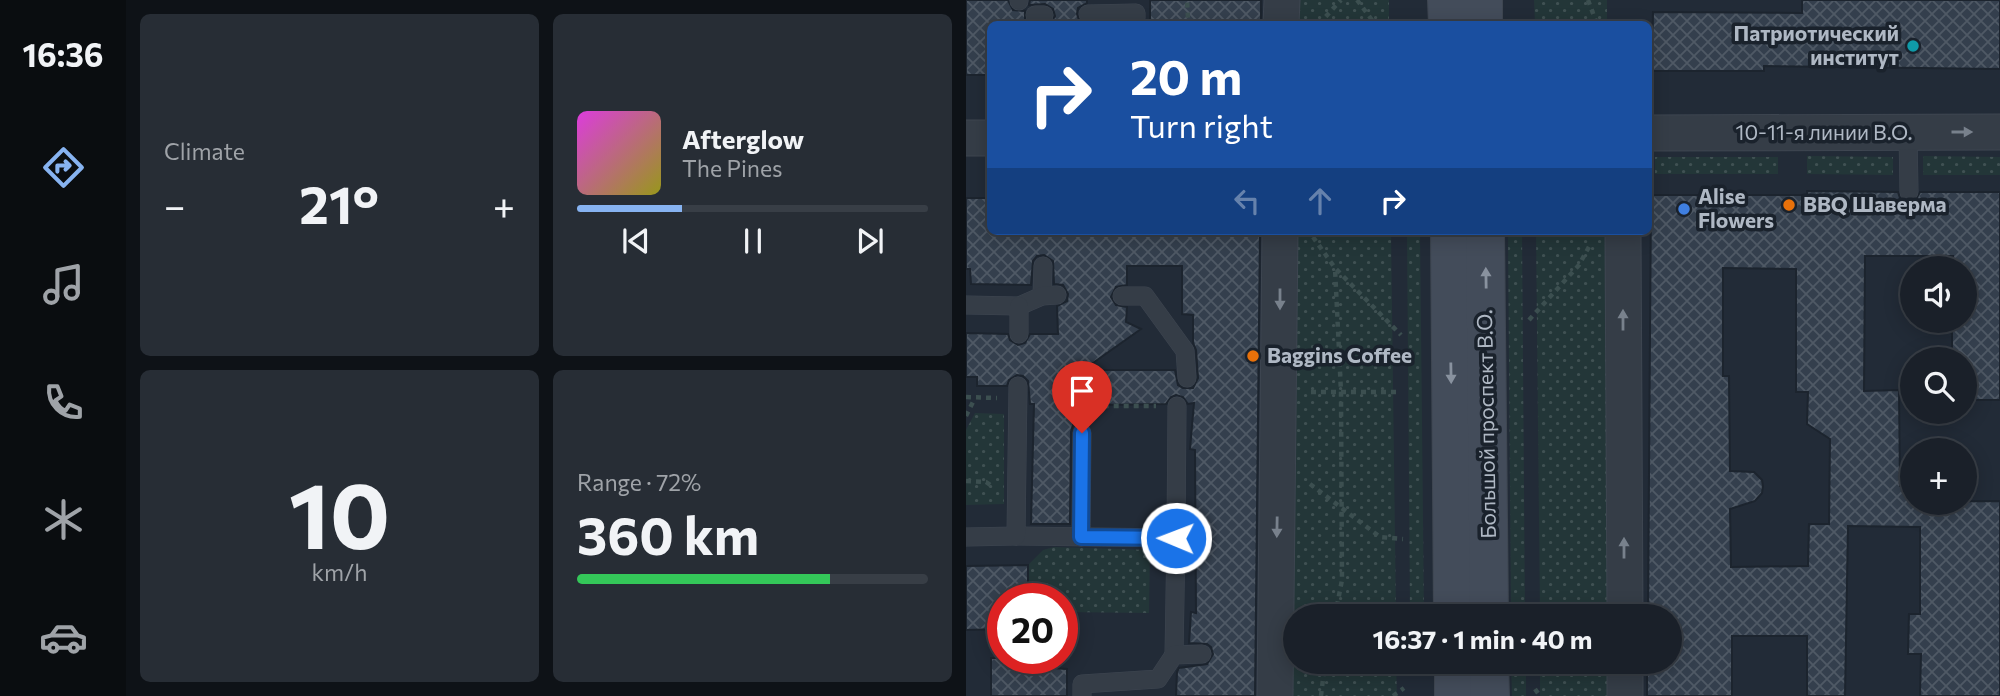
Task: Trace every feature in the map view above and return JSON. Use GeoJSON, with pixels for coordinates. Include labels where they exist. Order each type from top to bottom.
{"type":"FeatureCollection","features":[{"type":"Feature","properties":{"kind":"main road"},"geometry":{"type":"LineString","coordinates":[[1447,0],[1448,21]]}},
{"type":"Feature","properties":{"kind":"main road"},"geometry":{"type":"LineString","coordinates":[[1483,0],[1483,21]]}},
{"type":"Feature","properties":{"kind":"main road","name":"Большой проспект В.О."},"geometry":{"type":"LineString","coordinates":[[1450,235],[1453,604]]}},
{"type":"Feature","properties":{"kind":"main road","name":"Большой проспект В.О."},"geometry":{"type":"LineString","coordinates":[[1485,235],[1489,604]]}},
{"type":"Feature","properties":{"kind":"main road"},"geometry":{"type":"LineString","coordinates":[[1454,674],[1454,696]]}},
{"type":"Feature","properties":{"kind":"main road"},"geometry":{"type":"LineString","coordinates":[[1489,674],[1490,696]]}},
{"type":"Feature","properties":{"kind":"street"},"geometry":{"type":"LineString","coordinates":[[1281,21],[1282,0]]}},
{"type":"Feature","properties":{"kind":"street","name":"10-11-я линии В.О."},"geometry":{"type":"LineString","coordinates":[[1652,133],[2000,132]]}},
{"type":"Feature","properties":{"kind":"street"},"geometry":{"type":"LineString","coordinates":[[966,138],[987,138]]}},
{"type":"Feature","properties":{"kind":"street"},"geometry":{"type":"LineString","coordinates":[[1271,668],[1272,392],[1280,235]]}},
{"type":"Feature","properties":{"kind":"street"},"geometry":{"type":"LineString","coordinates":[[1623,235],[1625,604]]}},
{"type":"Feature","properties":{"kind":"street"},"geometry":{"type":"LineString","coordinates":[[1625,674],[1625,696]]}},
{"type":"Feature","properties":{"kind":"lane"},"geometry":{"type":"LineString","coordinates":[[1088,14],[1136,13],[1136,18]]}},
{"type":"Feature","properties":{"kind":"lane"},"geometry":{"type":"LineString","coordinates":[[1908,132],[1909,191]]}},
{"type":"Feature","properties":{"kind":"lane"},"geometry":{"type":"LineString","coordinates":[[966,305],[1019,306],[1050,296],[1043,266]]}},
{"type":"Feature","properties":{"kind":"lane"},"geometry":{"type":"LineString","coordinates":[[1122,296],[1145,296],[1185,351],[1187,378]]}},
{"type":"Feature","properties":{"kind":"lane"},"geometry":{"type":"LineString","coordinates":[[1019,306],[1019,334]]}},
{"type":"Feature","properties":{"kind":"lane"},"geometry":{"type":"LineString","coordinates":[[1016,536],[1018,386]]}},
{"type":"Feature","properties":{"kind":"lane"},"geometry":{"type":"LineString","coordinates":[[1082,696],[1082,684],[1158,679],[1174,655],[1177,406]]}},
{"type":"Feature","properties":{"kind":"lane"},"geometry":{"type":"LineString","coordinates":[[1081,537],[1082,433]]}},
{"type":"Feature","properties":{"kind":"lane"},"geometry":{"type":"LineString","coordinates":[[966,537],[1176,538]]}},
{"type":"Feature","properties":{"kind":"lane"},"geometry":{"type":"LineString","coordinates":[[1174,655],[1202,654]]}},
{"type":"Feature","properties":{"kind":"path"},"geometry":{"type":"LineString","coordinates":[[1185,21],[1188,19],[1187,0]]}},
{"type":"Feature","properties":{"kind":"path"},"geometry":{"type":"LineString","coordinates":[[1322,21],[1341,0]]}},
{"type":"Feature","properties":{"kind":"path"},"geometry":{"type":"LineString","coordinates":[[1357,0],[1373,21]]}},
{"type":"Feature","properties":{"kind":"path"},"geometry":{"type":"LineString","coordinates":[[1587,0],[1597,21]]}},
{"type":"Feature","properties":{"kind":"path"},"geometry":{"type":"LineString","coordinates":[[1313,235],[1335,268],[1401,335]]}},
{"type":"Feature","properties":{"kind":"path"},"geometry":{"type":"LineString","coordinates":[[1529,320],[1578,265],[1590,244]]}},
{"type":"Feature","properties":{"kind":"path"},"geometry":{"type":"LineString","coordinates":[[1335,268],[1342,392],[1342,580],[1337,604]]}},
{"type":"Feature","properties":{"kind":"path"},"geometry":{"type":"LineString","coordinates":[[1272,392],[1401,392]]}},
{"type":"Feature","properties":{"kind":"path"},"geometry":{"type":"LineString","coordinates":[[966,415],[975,398]]}},
{"type":"Feature","properties":{"kind":"path"},"geometry":{"type":"LineString","coordinates":[[1087,398],[1096,406],[1177,406]]}},
{"type":"Feature","properties":{"kind":"path"},"geometry":{"type":"LineString","coordinates":[[1302,478],[1380,537],[1402,539]]}},
{"type":"Feature","properties":{"kind":"path"},"geometry":{"type":"LineString","coordinates":[[1321,696],[1324,674]]}},
{"type":"Feature","properties":{"kind":"path"},"geometry":{"type":"LineString","coordinates":[[1393,696],[1404,688]]}},
{"type":"Feature","properties":{"kind":"path"},"geometry":{"type":"LineString","coordinates":[[1535,689],[1540,696]]}},
{"type":"Feature","properties":{"kind":"shaded area"},"geometry":{"type":"Polygon","coordinates":[[[1292,0],[1389,0],[1389,21],[1292,21],[1292,0]]]}},
{"type":"Feature","properties":{"kind":"shaded area"},"geometry":{"type":"Polygon","coordinates":[[[1534,0],[1607,0],[1607,21],[1535,21],[1534,0]]]}},
{"type":"Feature","properties":{"kind":"shaded area"},"geometry":{"type":"Polygon","coordinates":[[[1807,156],[1893,157],[1893,175],[1807,174],[1807,156]]]}},
{"type":"Feature","properties":{"kind":"shaded area"},"geometry":{"type":"Polygon","coordinates":[[[1923,156],[2000,157],[2000,175],[1923,175],[1923,156]]]}},
{"type":"Feature","properties":{"kind":"shaded area"},"geometry":{"type":"Polygon","coordinates":[[[1655,157],[1778,157],[1778,174],[1655,174],[1655,157]]]}},
{"type":"Feature","properties":{"kind":"shaded area"},"geometry":{"type":"Polygon","coordinates":[[[1293,235],[1391,235],[1396,604],[1291,604],[1293,235]]]}},
{"type":"Feature","properties":{"kind":"shaded area"},"geometry":{"type":"Polygon","coordinates":[[[1407,235],[1420,235],[1424,604],[1410,604],[1407,235]]]}},
{"type":"Feature","properties":{"kind":"shaded area"},"geometry":{"type":"Polygon","coordinates":[[[1508,235],[1522,235],[1525,604],[1511,604],[1508,235]]]}},
{"type":"Feature","properties":{"kind":"shaded area"},"geometry":{"type":"Polygon","coordinates":[[[1536,235],[1607,235],[1611,604],[1540,604],[1536,235]]]}},
{"type":"Feature","properties":{"kind":"shaded area"},"geometry":{"type":"Polygon","coordinates":[[[975,413],[1004,414],[1004,504],[966,505],[966,430],[975,413]]]}},
{"type":"Feature","properties":{"kind":"shaded area"},"geometry":{"type":"Polygon","coordinates":[[[1054,547],[1150,550],[1149,613],[1078,612],[1078,583],[1028,583],[1028,565],[1043,550],[1054,547]]]}},
{"type":"Feature","properties":{"kind":"shaded area"},"geometry":{"type":"Polygon","coordinates":[[[1290,674],[1396,674],[1397,696],[1290,696],[1290,674]]]}},
{"type":"Feature","properties":{"kind":"shaded area"},"geometry":{"type":"Polygon","coordinates":[[[1511,674],[1526,674],[1526,696],[1512,696],[1511,674]]]}},
{"type":"Feature","properties":{"kind":"shaded area"},"geometry":{"type":"Polygon","coordinates":[[[1540,674],[1612,674],[1612,696],[1540,696],[1540,674]]]}},
{"type":"Feature","properties":{"kind":"building"},"geometry":{"type":"Polygon","coordinates":[[[966,0],[1008,0],[1013,10],[1025,11],[1026,21],[987,21],[987,75],[966,75],[966,0]]]}},
{"type":"Feature","properties":{"kind":"building"},"geometry":{"type":"Polygon","coordinates":[[[1030,0],[1087,0],[1087,3],[1078,8],[1080,21],[1052,21],[1055,16],[1053,9],[1045,4],[1029,5],[1030,0]]]}},
{"type":"Feature","properties":{"kind":"building"},"geometry":{"type":"Polygon","coordinates":[[[1150,0],[1261,0],[1261,21],[1150,21],[1150,0]]]}},
{"type":"Feature","properties":{"kind":"building"},"geometry":{"type":"Polygon","coordinates":[[[1802,0],[2000,0],[2000,69],[1764,66],[1764,71],[1652,71],[1653,12],[1802,13],[1802,0]]]}},
{"type":"Feature","properties":{"kind":"building"},"geometry":{"type":"Polygon","coordinates":[[[1807,191],[1898,192],[1900,198],[1909,203],[1915,201],[1920,192],[2000,192],[2000,400],[1977,400],[1977,347],[1952,347],[1952,333],[1977,333],[1977,256],[1865,256],[1864,391],[1899,390],[1900,515],[1977,515],[1977,501],[2000,501],[2000,696],[1920,696],[1921,654],[1908,654],[1909,614],[1920,614],[1920,527],[1848,526],[1845,696],[1807,696],[1807,636],[1732,636],[1732,696],[1647,696],[1647,674],[1682,674],[1682,604],[1648,604],[1652,195],[1807,195],[1807,191]],[[1723,268],[1723,376],[1729,376],[1730,471],[1754,472],[1762,480],[1763,486],[1762,493],[1755,501],[1730,509],[1731,567],[1808,566],[1809,524],[1829,524],[1830,439],[1807,424],[1808,392],[1796,392],[1796,269],[1723,268]]]}},
{"type":"Feature","properties":{"kind":"building"},"geometry":{"type":"Polygon","coordinates":[[[966,198],[987,198],[987,235],[1260,235],[1255,696],[1176,696],[1179,668],[1207,664],[1213,654],[1207,644],[1189,643],[1191,612],[1196,613],[1195,450],[1190,449],[1194,403],[1188,404],[1183,397],[1176,395],[1166,404],[1093,405],[1093,421],[1074,421],[1071,432],[1070,524],[1031,524],[1034,404],[1030,404],[1028,381],[1017,375],[1009,380],[1007,386],[977,386],[977,377],[966,377],[966,333],[1008,334],[1010,340],[1018,345],[1025,343],[1030,334],[1058,334],[1057,306],[1067,301],[1068,294],[1063,285],[1054,284],[1053,261],[1044,255],[1037,256],[1033,261],[1031,285],[971,284],[970,269],[966,269],[966,198]],[[1127,266],[1127,285],[1116,287],[1111,297],[1116,305],[1127,307],[1126,322],[1141,329],[1083,370],[1175,370],[1178,385],[1193,388],[1198,378],[1193,343],[1193,315],[1182,314],[1182,266],[1127,266]]]}},
{"type":"Feature","properties":{"kind":"building"},"geometry":{"type":"Polygon","coordinates":[[[1028,565],[1028,583],[987,583],[987,629],[966,630],[966,566],[1028,565]]]}},
{"type":"Feature","properties":{"kind":"building"},"geometry":{"type":"Polygon","coordinates":[[[991,674],[1067,674],[1067,696],[991,696],[991,674]]]}},
{"type":"Feature","properties":{"kind":"place","name":"Патриотический институт"},"geometry":{"type":"Point","coordinates":[1913,46]}},
{"type":"Feature","properties":{"kind":"place","name":"BBQ Шаверма"},"geometry":{"type":"Point","coordinates":[1789,205]}},
{"type":"Feature","properties":{"kind":"place","name":"Alise Flowers"},"geometry":{"type":"Point","coordinates":[1684,209]}},
{"type":"Feature","properties":{"kind":"place","name":"Baggins Coffee"},"geometry":{"type":"Point","coordinates":[1253,356]}},
{"type":"Feature","properties":{"kind":"route"},"geometry":{"type":"LineString","coordinates":[[1082,433],[1081,537],[1176,538]]}}]}
